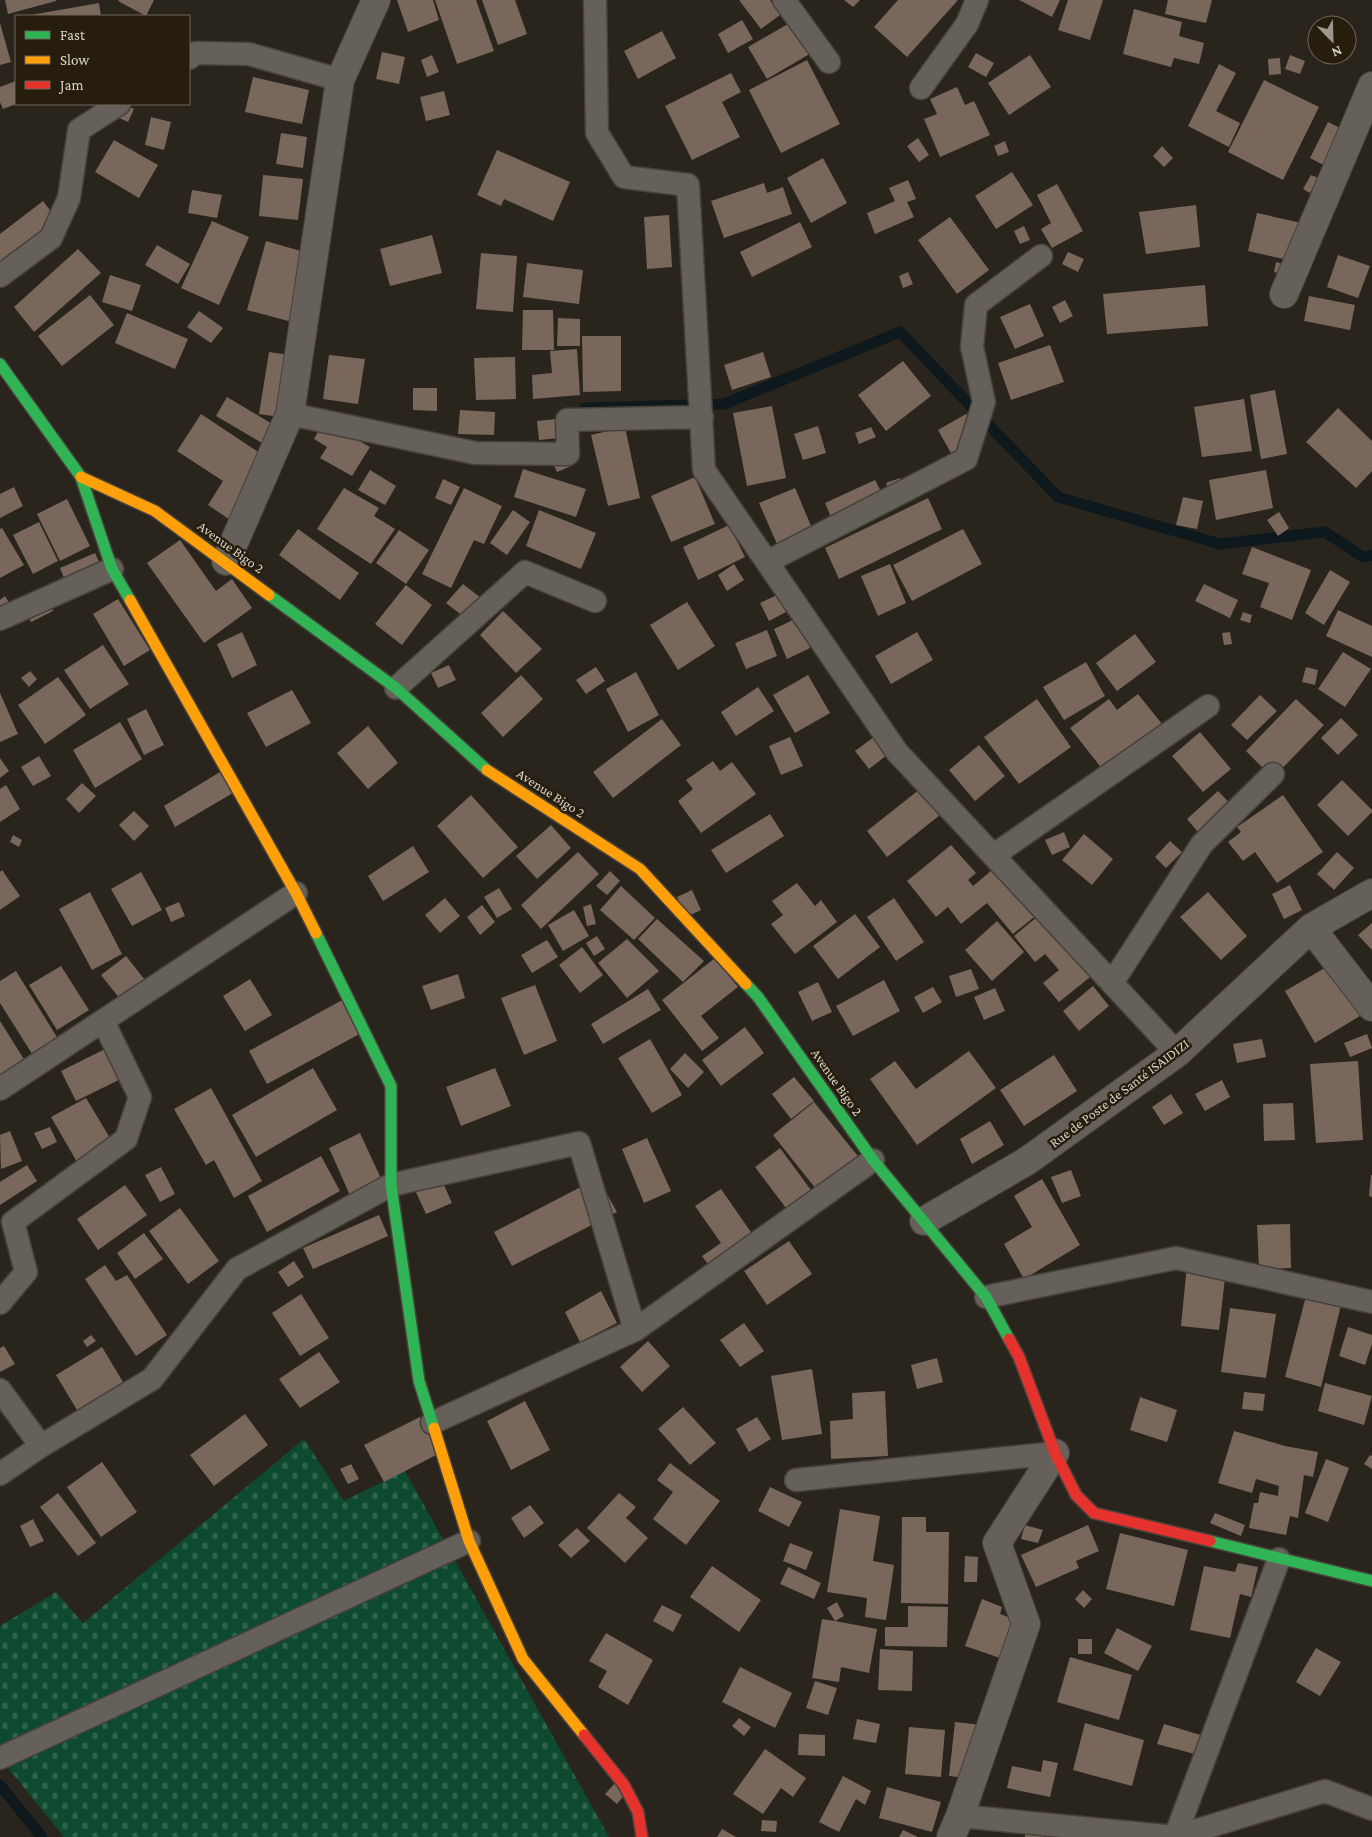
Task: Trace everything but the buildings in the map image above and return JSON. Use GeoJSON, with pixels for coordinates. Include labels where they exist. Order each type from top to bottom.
{"type":"FeatureCollection","features":[{"type":"Feature","properties":{"kind":"street"},"geometry":{"type":"LineString","coordinates":[[226,561],[290,414],[340,80],[376,0]]}},
{"type":"Feature","properties":{"kind":"street"},"geometry":{"type":"LineString","coordinates":[[1284,294],[1372,86]]}},
{"type":"Feature","properties":{"kind":"street"},"geometry":{"type":"LineString","coordinates":[[0,364],[81,476],[112,569],[296,893],[391,1086],[391,1185],[419,1381],[469,1541],[523,1658],[624,1785],[638,1812],[642,1837]]}},
{"type":"Feature","properties":{"kind":"street","name":"Avenue Bigo 2"},"geometry":{"type":"LineString","coordinates":[[81,476],[155,511],[226,561],[396,688],[487,770],[640,869],[758,997],[873,1160],[986,1298],[1018,1357],[1055,1453],[1076,1495],[1094,1513],[1372,1581]]}},
{"type":"Feature","properties":{"kind":"street","name":"Rue de Poste de Santé ISAIDIZI"},"geometry":{"type":"LineString","coordinates":[[924,1221],[1027,1160],[1176,1053],[1311,928],[1372,893]]}},
{"type":"Feature","properties":{"kind":"street"},"geometry":{"type":"LineString","coordinates":[[1311,928],[1372,1007]]}},
{"type":"Feature","properties":{"kind":"street"},"geometry":{"type":"LineString","coordinates":[[955,1827],[1026,1624],[996,1543],[1055,1453]]}},
{"type":"Feature","properties":{"kind":"lane"},"geometry":{"type":"LineString","coordinates":[[595,0],[597,133],[624,177],[688,185],[704,470],[897,752],[1176,1053]]}},
{"type":"Feature","properties":{"kind":"lane"},"geometry":{"type":"LineString","coordinates":[[784,0],[829,62]]}},
{"type":"Feature","properties":{"kind":"lane"},"geometry":{"type":"LineString","coordinates":[[921,88],[968,24],[978,0]]}},
{"type":"Feature","properties":{"kind":"lane"},"geometry":{"type":"LineString","coordinates":[[190,57],[196,53],[249,54],[340,80]]}},
{"type":"Feature","properties":{"kind":"lane"},"geometry":{"type":"LineString","coordinates":[[0,276],[51,238],[69,198],[79,130],[117,105]]}},
{"type":"Feature","properties":{"kind":"lane"},"geometry":{"type":"LineString","coordinates":[[767,562],[966,459],[984,402],[972,347],[976,304],[1041,256]]}},
{"type":"Feature","properties":{"kind":"lane"},"geometry":{"type":"LineString","coordinates":[[290,414],[476,453],[568,454],[567,420],[702,417]]}},
{"type":"Feature","properties":{"kind":"lane"},"geometry":{"type":"LineString","coordinates":[[0,619],[112,569]]}},
{"type":"Feature","properties":{"kind":"lane"},"geometry":{"type":"LineString","coordinates":[[396,688],[525,572],[594,601]]}},
{"type":"Feature","properties":{"kind":"lane"},"geometry":{"type":"LineString","coordinates":[[994,855],[1208,706]]}},
{"type":"Feature","properties":{"kind":"lane"},"geometry":{"type":"LineString","coordinates":[[1112,983],[1202,844],[1273,774]]}},
{"type":"Feature","properties":{"kind":"lane"},"geometry":{"type":"LineString","coordinates":[[0,1089],[296,893]]}},
{"type":"Feature","properties":{"kind":"lane"},"geometry":{"type":"LineString","coordinates":[[0,1302],[26,1272],[13,1222],[126,1139],[140,1096],[103,1021]]}},
{"type":"Feature","properties":{"kind":"lane"},"geometry":{"type":"LineString","coordinates":[[0,1474],[41,1446],[152,1380],[237,1269],[391,1185],[579,1143],[635,1330]]}},
{"type":"Feature","properties":{"kind":"lane"},"geometry":{"type":"LineString","coordinates":[[432,1423],[635,1330],[873,1160]]}},
{"type":"Feature","properties":{"kind":"lane"},"geometry":{"type":"LineString","coordinates":[[986,1298],[1176,1258],[1372,1302]]}},
{"type":"Feature","properties":{"kind":"lane"},"geometry":{"type":"LineString","coordinates":[[0,1390],[41,1446]]}},
{"type":"Feature","properties":{"kind":"lane"},"geometry":{"type":"LineString","coordinates":[[796,1480],[1055,1453]]}},
{"type":"Feature","properties":{"kind":"lane"},"geometry":{"type":"LineString","coordinates":[[0,1758],[469,1541]]}},
{"type":"Feature","properties":{"kind":"lane"},"geometry":{"type":"LineString","coordinates":[[1175,1837],[1279,1559]]}},
{"type":"Feature","properties":{"kind":"lane"},"geometry":{"type":"LineString","coordinates":[[955,1827],[1175,1837],[1325,1790],[1372,1809]]}},
{"type":"Feature","properties":{"kind":"green space"},"geometry":{"type":"Polygon","coordinates":[[[304,1439],[344,1501],[405,1471],[609,1837],[64,1837],[0,1758],[0,1626],[56,1592],[83,1623],[304,1439]]]}},
{"type":"Feature","properties":{"kind":"waterway"},"geometry":{"type":"LineString","coordinates":[[585,408],[724,404],[900,332],[1058,497],[1220,544],[1325,532],[1363,557],[1372,555]]}},
{"type":"Feature","properties":{"kind":"waterway"},"geometry":{"type":"LineString","coordinates":[[0,1785],[42,1837]]}},
{"type":"Feature","properties":{"kind":"traffic: fast"},"geometry":{"type":"LineString","coordinates":[[0,364],[81,477],[112,569],[130,600]]}},
{"type":"Feature","properties":{"kind":"traffic: fast"},"geometry":{"type":"LineString","coordinates":[[269,595],[396,688],[487,770]]}},
{"type":"Feature","properties":{"kind":"traffic: fast"},"geometry":{"type":"LineString","coordinates":[[316,933],[391,1086],[391,1185],[419,1381],[434,1428]]}},
{"type":"Feature","properties":{"kind":"traffic: fast"},"geometry":{"type":"LineString","coordinates":[[746,984],[758,997],[873,1160],[986,1297],[1009,1339]]}},
{"type":"Feature","properties":{"kind":"traffic: fast"},"geometry":{"type":"LineString","coordinates":[[1210,1541],[1372,1581]]}},
{"type":"Feature","properties":{"kind":"traffic: slow"},"geometry":{"type":"LineString","coordinates":[[81,477],[155,511],[269,595]]}},
{"type":"Feature","properties":{"kind":"traffic: slow"},"geometry":{"type":"LineString","coordinates":[[130,600],[296,893],[316,933]]}},
{"type":"Feature","properties":{"kind":"traffic: slow"},"geometry":{"type":"LineString","coordinates":[[487,770],[640,869],[746,984]]}},
{"type":"Feature","properties":{"kind":"traffic: slow"},"geometry":{"type":"LineString","coordinates":[[434,1428],[469,1541],[523,1659],[584,1735]]}},
{"type":"Feature","properties":{"kind":"traffic: jam"},"geometry":{"type":"LineString","coordinates":[[1009,1339],[1019,1357],[1055,1453],[1076,1495],[1094,1513],[1210,1541]]}},
{"type":"Feature","properties":{"kind":"traffic: jam"},"geometry":{"type":"LineString","coordinates":[[584,1735],[624,1785],[638,1812],[642,1837]]}}]}
